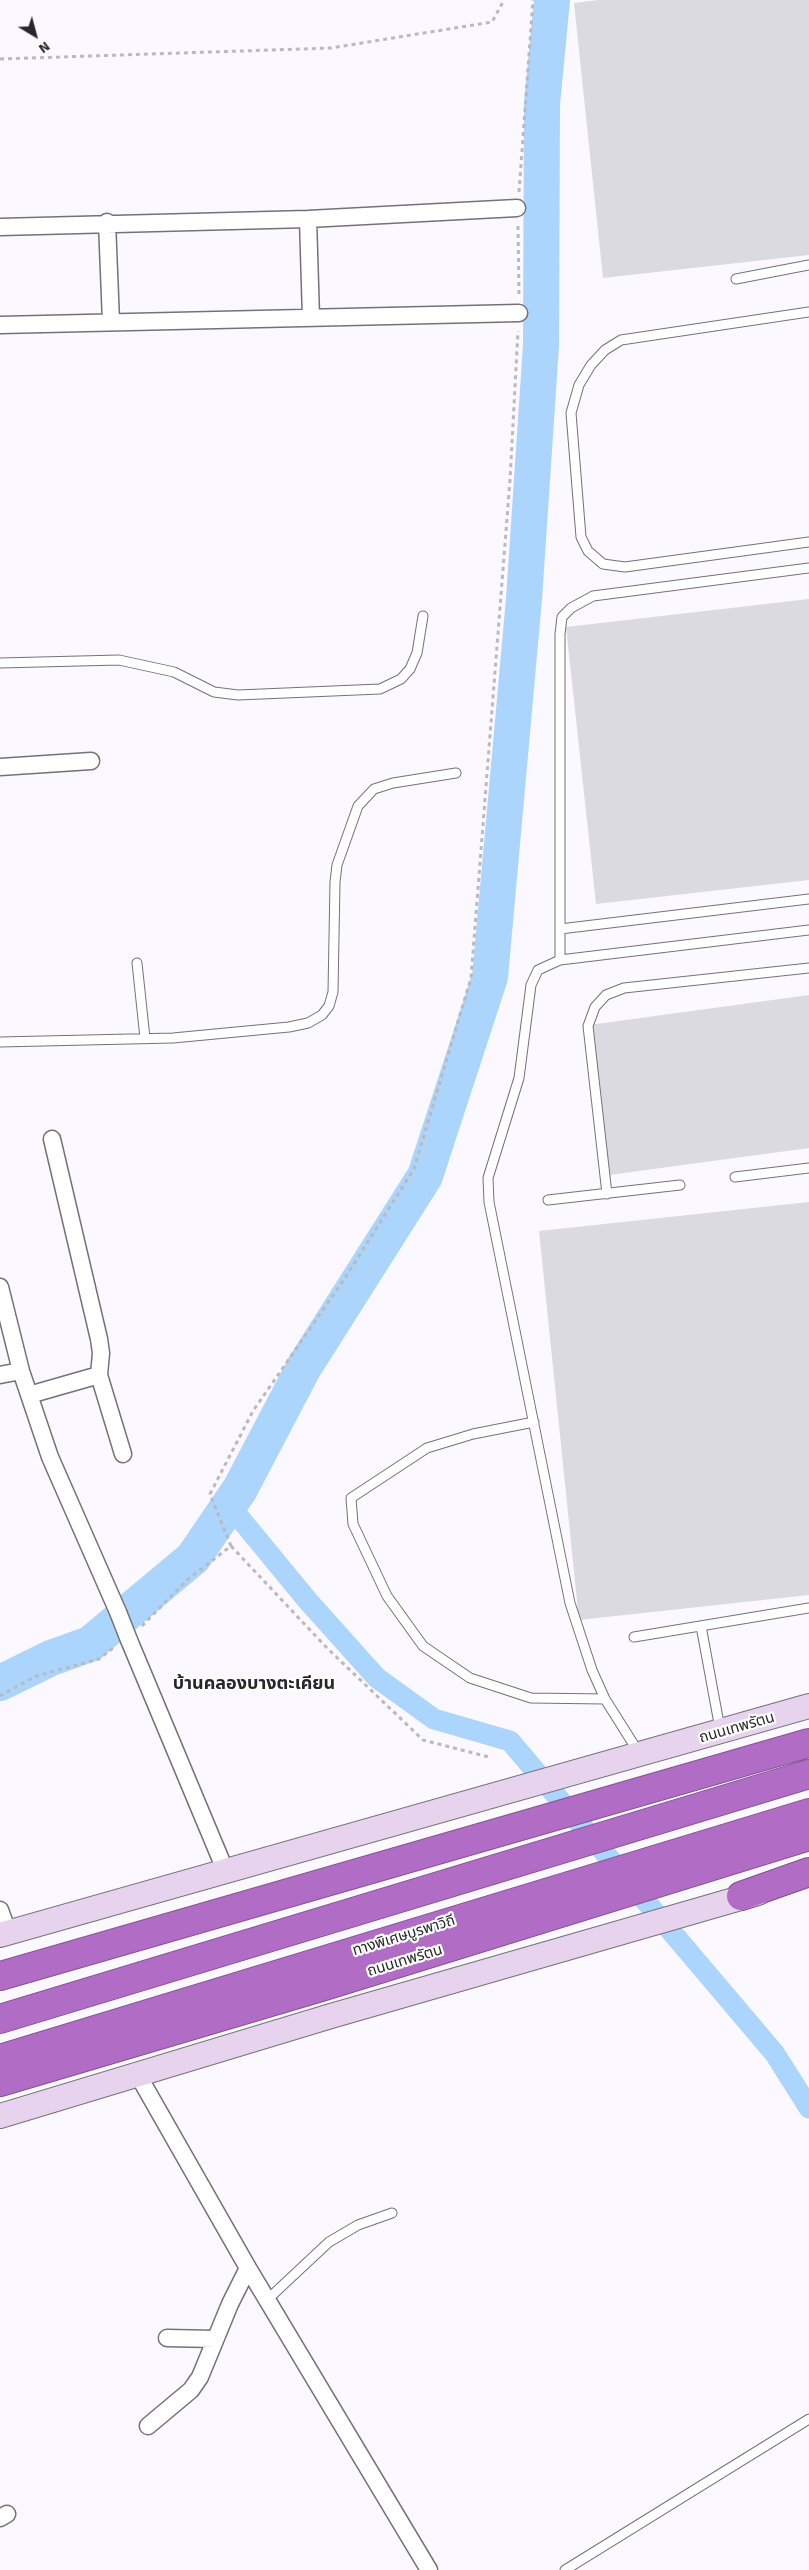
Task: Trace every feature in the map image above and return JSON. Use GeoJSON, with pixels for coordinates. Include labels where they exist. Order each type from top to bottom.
{"type":"FeatureCollection","features":[{"type":"Feature","properties":{"kind":"highway"},"geometry":{"type":"LineString","coordinates":[[0,1976],[809,1743]]}},
{"type":"Feature","properties":{"kind":"highway"},"geometry":{"type":"LineString","coordinates":[[0,2019],[809,1774]]}},
{"type":"Feature","properties":{"kind":"highway","name":"ทางพิเศษบูรพาวิถี"},"geometry":{"type":"LineString","coordinates":[[0,2058],[809,1813]]}},
{"type":"Feature","properties":{"kind":"highway","name":"ถนนเทพรัตน"},"geometry":{"type":"LineString","coordinates":[[0,2082],[321,1987],[809,1836]]}},
{"type":"Feature","properties":{"kind":"highway"},"geometry":{"type":"LineString","coordinates":[[741,1896],[809,1872]]}},
{"type":"Feature","properties":{"kind":"main road","name":"ถนนเทพรัตน"},"geometry":{"type":"LineString","coordinates":[[4,1934],[640,1756],[809,1706]]}},
{"type":"Feature","properties":{"kind":"main road"},"geometry":{"type":"LineString","coordinates":[[0,2116],[741,1896],[809,1882]]}},
{"type":"Feature","properties":{"kind":"street"},"geometry":{"type":"LineString","coordinates":[[0,227],[107,222],[308,219],[517,208]]}},
{"type":"Feature","properties":{"kind":"street"},"geometry":{"type":"LineString","coordinates":[[308,219],[311,318]]}},
{"type":"Feature","properties":{"kind":"street"},"geometry":{"type":"LineString","coordinates":[[107,222],[111,322]]}},
{"type":"Feature","properties":{"kind":"street"},"geometry":{"type":"LineString","coordinates":[[0,325],[519,313]]}},
{"type":"Feature","properties":{"kind":"street"},"geometry":{"type":"LineString","coordinates":[[0,767],[91,761]]}},
{"type":"Feature","properties":{"kind":"street"},"geometry":{"type":"LineString","coordinates":[[52,1139],[99,1339],[101,1353],[99,1375],[123,1454]]}},
{"type":"Feature","properties":{"kind":"street"},"geometry":{"type":"LineString","coordinates":[[0,1287],[21,1371],[50,1457],[129,1637],[226,1872]]}},
{"type":"Feature","properties":{"kind":"street"},"geometry":{"type":"LineString","coordinates":[[0,1375],[21,1371]]}},
{"type":"Feature","properties":{"kind":"street"},"geometry":{"type":"LineString","coordinates":[[29,1395],[99,1375]]}},
{"type":"Feature","properties":{"kind":"street"},"geometry":{"type":"LineString","coordinates":[[0,1910],[4,1934]]}},
{"type":"Feature","properties":{"kind":"street"},"geometry":{"type":"LineString","coordinates":[[138,2075],[248,2268],[429,2570]]}},
{"type":"Feature","properties":{"kind":"street"},"geometry":{"type":"LineString","coordinates":[[148,2426],[190,2390],[200,2376],[248,2268]]}},
{"type":"Feature","properties":{"kind":"street"},"geometry":{"type":"LineString","coordinates":[[166,2338],[216,2338]]}},
{"type":"Feature","properties":{"kind":"lane"},"geometry":{"type":"LineString","coordinates":[[736,278],[809,265]]}},
{"type":"Feature","properties":{"kind":"lane"},"geometry":{"type":"LineString","coordinates":[[809,312],[621,340],[605,350],[591,365],[579,385],[571,413],[581,537],[588,551],[603,564],[625,567],[809,542]]}},
{"type":"Feature","properties":{"kind":"lane"},"geometry":{"type":"LineString","coordinates":[[560,960],[560,634],[562,617],[571,608],[592,596],[809,568]]}},
{"type":"Feature","properties":{"kind":"lane"},"geometry":{"type":"LineString","coordinates":[[0,663],[119,660],[174,672],[214,692],[238,695],[380,688],[401,679],[410,669],[417,653],[423,616]]}},
{"type":"Feature","properties":{"kind":"lane"},"geometry":{"type":"LineString","coordinates":[[0,1042],[145,1038],[289,1027],[308,1022],[322,1015],[329,1006],[333,992],[337,865],[358,806],[374,789],[393,782],[456,773]]}},
{"type":"Feature","properties":{"kind":"lane"},"geometry":{"type":"LineString","coordinates":[[560,929],[809,899]]}},
{"type":"Feature","properties":{"kind":"lane"},"geometry":{"type":"LineString","coordinates":[[640,1756],[605,1699],[592,1670],[570,1604],[488,1202],[488,1178],[519,1078],[531,985],[538,970],[560,960],[809,930]]}},
{"type":"Feature","properties":{"kind":"lane"},"geometry":{"type":"LineString","coordinates":[[137,964],[145,1038]]}},
{"type":"Feature","properties":{"kind":"lane"},"geometry":{"type":"LineString","coordinates":[[606,1194],[588,1026],[595,1007],[606,995],[624,988],[809,968]]}},
{"type":"Feature","properties":{"kind":"lane"},"geometry":{"type":"LineString","coordinates":[[735,1177],[809,1168]]}},
{"type":"Feature","properties":{"kind":"lane"},"geometry":{"type":"LineString","coordinates":[[548,1200],[680,1185]]}},
{"type":"Feature","properties":{"kind":"lane"},"geometry":{"type":"LineString","coordinates":[[534,1422],[473,1434],[427,1448],[352,1498],[353,1524],[387,1596],[423,1646],[470,1678],[531,1698],[605,1699]]}},
{"type":"Feature","properties":{"kind":"lane"},"geometry":{"type":"LineString","coordinates":[[634,1637],[809,1608]]}},
{"type":"Feature","properties":{"kind":"lane"},"geometry":{"type":"LineString","coordinates":[[700,1626],[721,1733]]}},
{"type":"Feature","properties":{"kind":"lane"},"geometry":{"type":"LineString","coordinates":[[267,2300],[329,2242],[358,2225],[392,2213]]}},
{"type":"Feature","properties":{"kind":"lane"},"geometry":{"type":"LineString","coordinates":[[565,2570],[809,2419]]}},
{"type":"Feature","properties":{"kind":"path"},"geometry":{"type":"LineString","coordinates":[[0,59],[331,48],[492,22],[504,0]]}},
{"type":"Feature","properties":{"kind":"path"},"geometry":{"type":"LineString","coordinates":[[489,1757],[424,1740],[327,1648],[231,1546],[210,1494],[253,1411],[343,1281],[414,1169],[471,978],[510,480],[519,313],[517,208],[533,0]]}},
{"type":"Feature","properties":{"kind":"path"},"geometry":{"type":"LineString","coordinates":[[0,1696],[36,1676],[99,1659],[129,1637],[187,1580],[231,1546]]}},
{"type":"Feature","properties":{"kind":"building"},"geometry":{"type":"Polygon","coordinates":[[[598,0],[809,0],[809,255],[603,278],[574,3],[598,0]]]}},
{"type":"Feature","properties":{"kind":"building"},"geometry":{"type":"Polygon","coordinates":[[[809,599],[809,880],[596,904],[566,627],[809,599]]]}},
{"type":"Feature","properties":{"kind":"building"},"geometry":{"type":"Polygon","coordinates":[[[809,995],[809,1148],[609,1175],[589,1025],[809,995]]]}},
{"type":"Feature","properties":{"kind":"building"},"geometry":{"type":"Polygon","coordinates":[[[809,1202],[809,1595],[579,1620],[539,1231],[809,1202]]]}},
{"type":"Feature","properties":{"kind":"waterway"},"geometry":{"type":"LineString","coordinates":[[0,1683],[51,1658],[90,1644],[193,1558],[240,1489],[304,1367],[425,1176],[490,977],[524,599],[541,345],[542,104],[552,0]]}},
{"type":"Feature","properties":{"kind":"waterway"},"geometry":{"type":"LineString","coordinates":[[229,1505],[308,1601],[377,1678],[434,1719],[510,1741],[775,2054],[809,2108]]}},
{"type":"Feature","properties":{"kind":"district","name":"บ้านคลองบางตะเคียน"},"geometry":{"type":"Point","coordinates":[254,1684]}}]}
